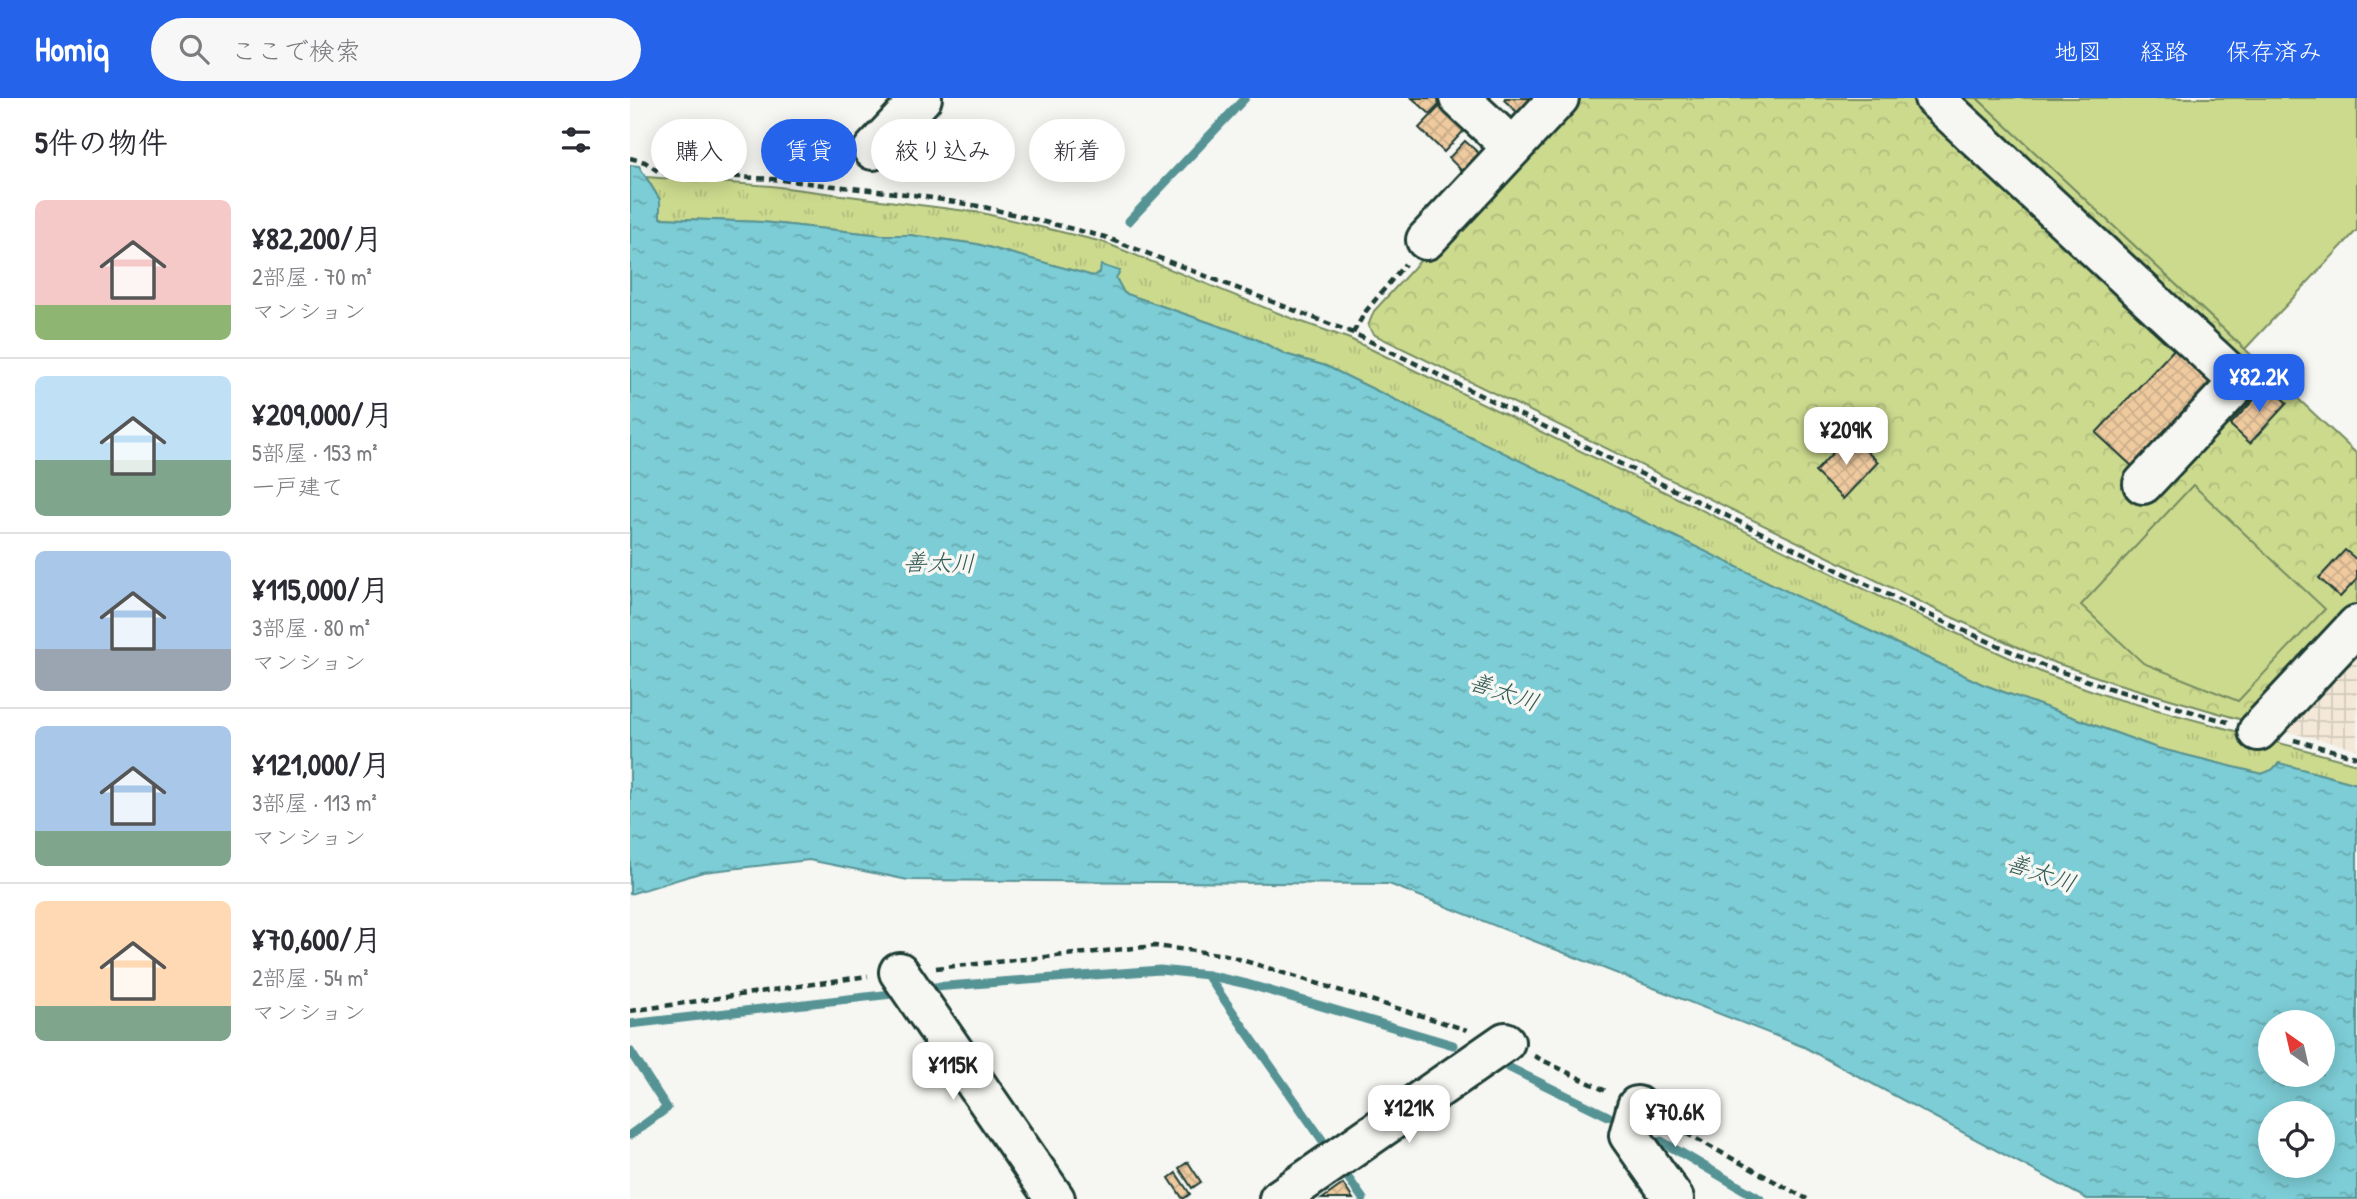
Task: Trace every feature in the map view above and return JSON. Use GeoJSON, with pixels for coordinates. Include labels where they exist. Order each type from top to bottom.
{"type":"FeatureCollection","features":[{"type":"Feature","properties":{"kind":"street"},"geometry":{"type":"LineString","coordinates":[[902,119],[922,98]]}},
{"type":"Feature","properties":{"kind":"street"},"geometry":{"type":"LineString","coordinates":[[1459,98],[1512,148]]}},
{"type":"Feature","properties":{"kind":"street"},"geometry":{"type":"LineString","coordinates":[[1426,240],[1559,98]]}},
{"type":"Feature","properties":{"kind":"street"},"geometry":{"type":"LineString","coordinates":[[1934,98],[2239,382],[2143,484]]}},
{"type":"Feature","properties":{"kind":"street"},"geometry":{"type":"LineString","coordinates":[[2258,731],[2357,625]]}},
{"type":"Feature","properties":{"kind":"street"},"geometry":{"type":"LineString","coordinates":[[899,972],[1055,1199]]}},
{"type":"Feature","properties":{"kind":"street"},"geometry":{"type":"LineString","coordinates":[[1279,1199],[1505,1042]]}},
{"type":"Feature","properties":{"kind":"street"},"geometry":{"type":"LineString","coordinates":[[1637,1106],[1629,1135],[1674,1199]]}},
{"type":"Feature","properties":{"kind":"path"},"geometry":{"type":"LineString","coordinates":[[632,158],[645,162],[659,172],[772,179],[914,195],[984,207],[1105,237],[1353,332],[1938,620],[2044,666],[2112,689],[2357,757]]}},
{"type":"Feature","properties":{"kind":"path"},"geometry":{"type":"LineString","coordinates":[[1353,332],[1366,311],[1426,240]]}},
{"type":"Feature","properties":{"kind":"path"},"geometry":{"type":"LineString","coordinates":[[630,1010],[899,972],[1155,946],[1227,955],[1505,1042],[1637,1106],[1807,1199]]}},
{"type":"Feature","properties":{"kind":"shaded area"},"geometry":{"type":"Polygon","coordinates":[[[2357,639],[2357,749],[2272,728],[2357,639]]]}},
{"type":"Feature","properties":{"kind":"green space"},"geometry":{"type":"Polygon","coordinates":[[[1580,98],[1977,98],[2357,454],[2357,605],[2322,642],[2256,724],[2044,659],[1945,614],[1375,335],[1368,326],[1374,311],[1430,250],[1435,253],[1580,98]]]}},
{"type":"Feature","properties":{"kind":"green space"},"geometry":{"type":"Polygon","coordinates":[[[1977,98],[2357,98],[2357,230],[2245,349],[1977,98]]]}},
{"type":"Feature","properties":{"kind":"green space"},"geometry":{"type":"Polygon","coordinates":[[[646,177],[651,177],[651,182],[715,182],[771,186],[982,213],[1103,242],[1288,317],[1350,339],[1934,623],[2043,673],[2110,697],[2357,764],[2357,784],[2279,763],[2262,774],[2157,748],[1982,684],[1326,366],[1285,354],[1254,338],[1124,293],[1116,278],[1100,272],[1093,276],[977,244],[910,235],[882,235],[762,222],[659,218],[660,200],[646,177]]]}},
{"type":"Feature","properties":{"kind":"green space"},"geometry":{"type":"Polygon","coordinates":[[[2193,485],[2325,609],[2238,701],[2143,663],[2081,605],[2193,485]]]}},
{"type":"Feature","properties":{"kind":"water","name":"善太川"},"geometry":{"type":"Polygon","coordinates":[[[630,165],[639,166],[660,200],[660,218],[762,222],[882,235],[910,235],[977,244],[1093,276],[1100,272],[1101,265],[1120,271],[1116,278],[1124,293],[1254,338],[1285,354],[1326,366],[1982,684],[2157,748],[2262,774],[2279,763],[2357,784],[2357,1199],[2087,1199],[1804,1047],[1389,884],[908,880],[809,860],[703,872],[630,894],[630,165]]]}},
{"type":"Feature","properties":{"kind":"building"},"geometry":{"type":"Polygon","coordinates":[[[1412,98],[1442,98],[1444,100],[1430,114],[1412,98]]]}},
{"type":"Feature","properties":{"kind":"building"},"geometry":{"type":"Polygon","coordinates":[[[1505,98],[1532,98],[1518,113],[1505,98]]]}},
{"type":"Feature","properties":{"kind":"building"},"geometry":{"type":"Polygon","coordinates":[[[1445,101],[1470,124],[1444,152],[1419,128],[1445,101]]]}},
{"type":"Feature","properties":{"kind":"building"},"geometry":{"type":"Polygon","coordinates":[[[1465,141],[1481,155],[1464,173],[1449,158],[1465,141]]]}},
{"type":"Feature","properties":{"kind":"building"},"geometry":{"type":"Polygon","coordinates":[[[2178,345],[2214,378],[2132,466],[2096,433],[2178,345]]]}},
{"type":"Feature","properties":{"kind":"building"},"geometry":{"type":"Polygon","coordinates":[[[2268,385],[2287,403],[2250,443],[2230,425],[2268,385]]]}},
{"type":"Feature","properties":{"kind":"building"},"geometry":{"type":"Polygon","coordinates":[[[1849,435],[1878,462],[1843,499],[1815,472],[1849,435]]]}},
{"type":"Feature","properties":{"kind":"building"},"geometry":{"type":"Polygon","coordinates":[[[2345,550],[2357,560],[2357,579],[2340,597],[2319,578],[2345,550]]]}},
{"type":"Feature","properties":{"kind":"building"},"geometry":{"type":"Polygon","coordinates":[[[1188,1162],[1201,1182],[1192,1188],[1179,1168],[1188,1162]]]}},
{"type":"Feature","properties":{"kind":"building"},"geometry":{"type":"Polygon","coordinates":[[[1176,1173],[1190,1194],[1183,1199],[1169,1178],[1176,1173]]]}},
{"type":"Feature","properties":{"kind":"building"},"geometry":{"type":"Polygon","coordinates":[[[1343,1184],[1353,1199],[1322,1199],[1343,1184]]]}},
{"type":"Feature","properties":{"kind":"waterway"},"geometry":{"type":"LineString","coordinates":[[1129,221],[1245,98]]}},
{"type":"Feature","properties":{"kind":"waterway"},"geometry":{"type":"LineString","coordinates":[[921,988],[1160,970],[1207,975],[1247,984],[1453,1045]]}},
{"type":"Feature","properties":{"kind":"waterway"},"geometry":{"type":"LineString","coordinates":[[1207,975],[1323,1141]]}},
{"type":"Feature","properties":{"kind":"waterway"},"geometry":{"type":"LineString","coordinates":[[630,1024],[892,994]]}},
{"type":"Feature","properties":{"kind":"waterway"},"geometry":{"type":"LineString","coordinates":[[630,1051],[667,1108],[630,1135]]}},
{"type":"Feature","properties":{"kind":"waterway"},"geometry":{"type":"LineString","coordinates":[[1506,1066],[1608,1116]]}},
{"type":"Feature","properties":{"kind":"waterway"},"geometry":{"type":"LineString","coordinates":[[1661,1141],[1760,1199]]}},
{"type":"Feature","properties":{"kind":"waterway"},"geometry":{"type":"LineString","coordinates":[[1344,1172],[1363,1199]]}}]}
